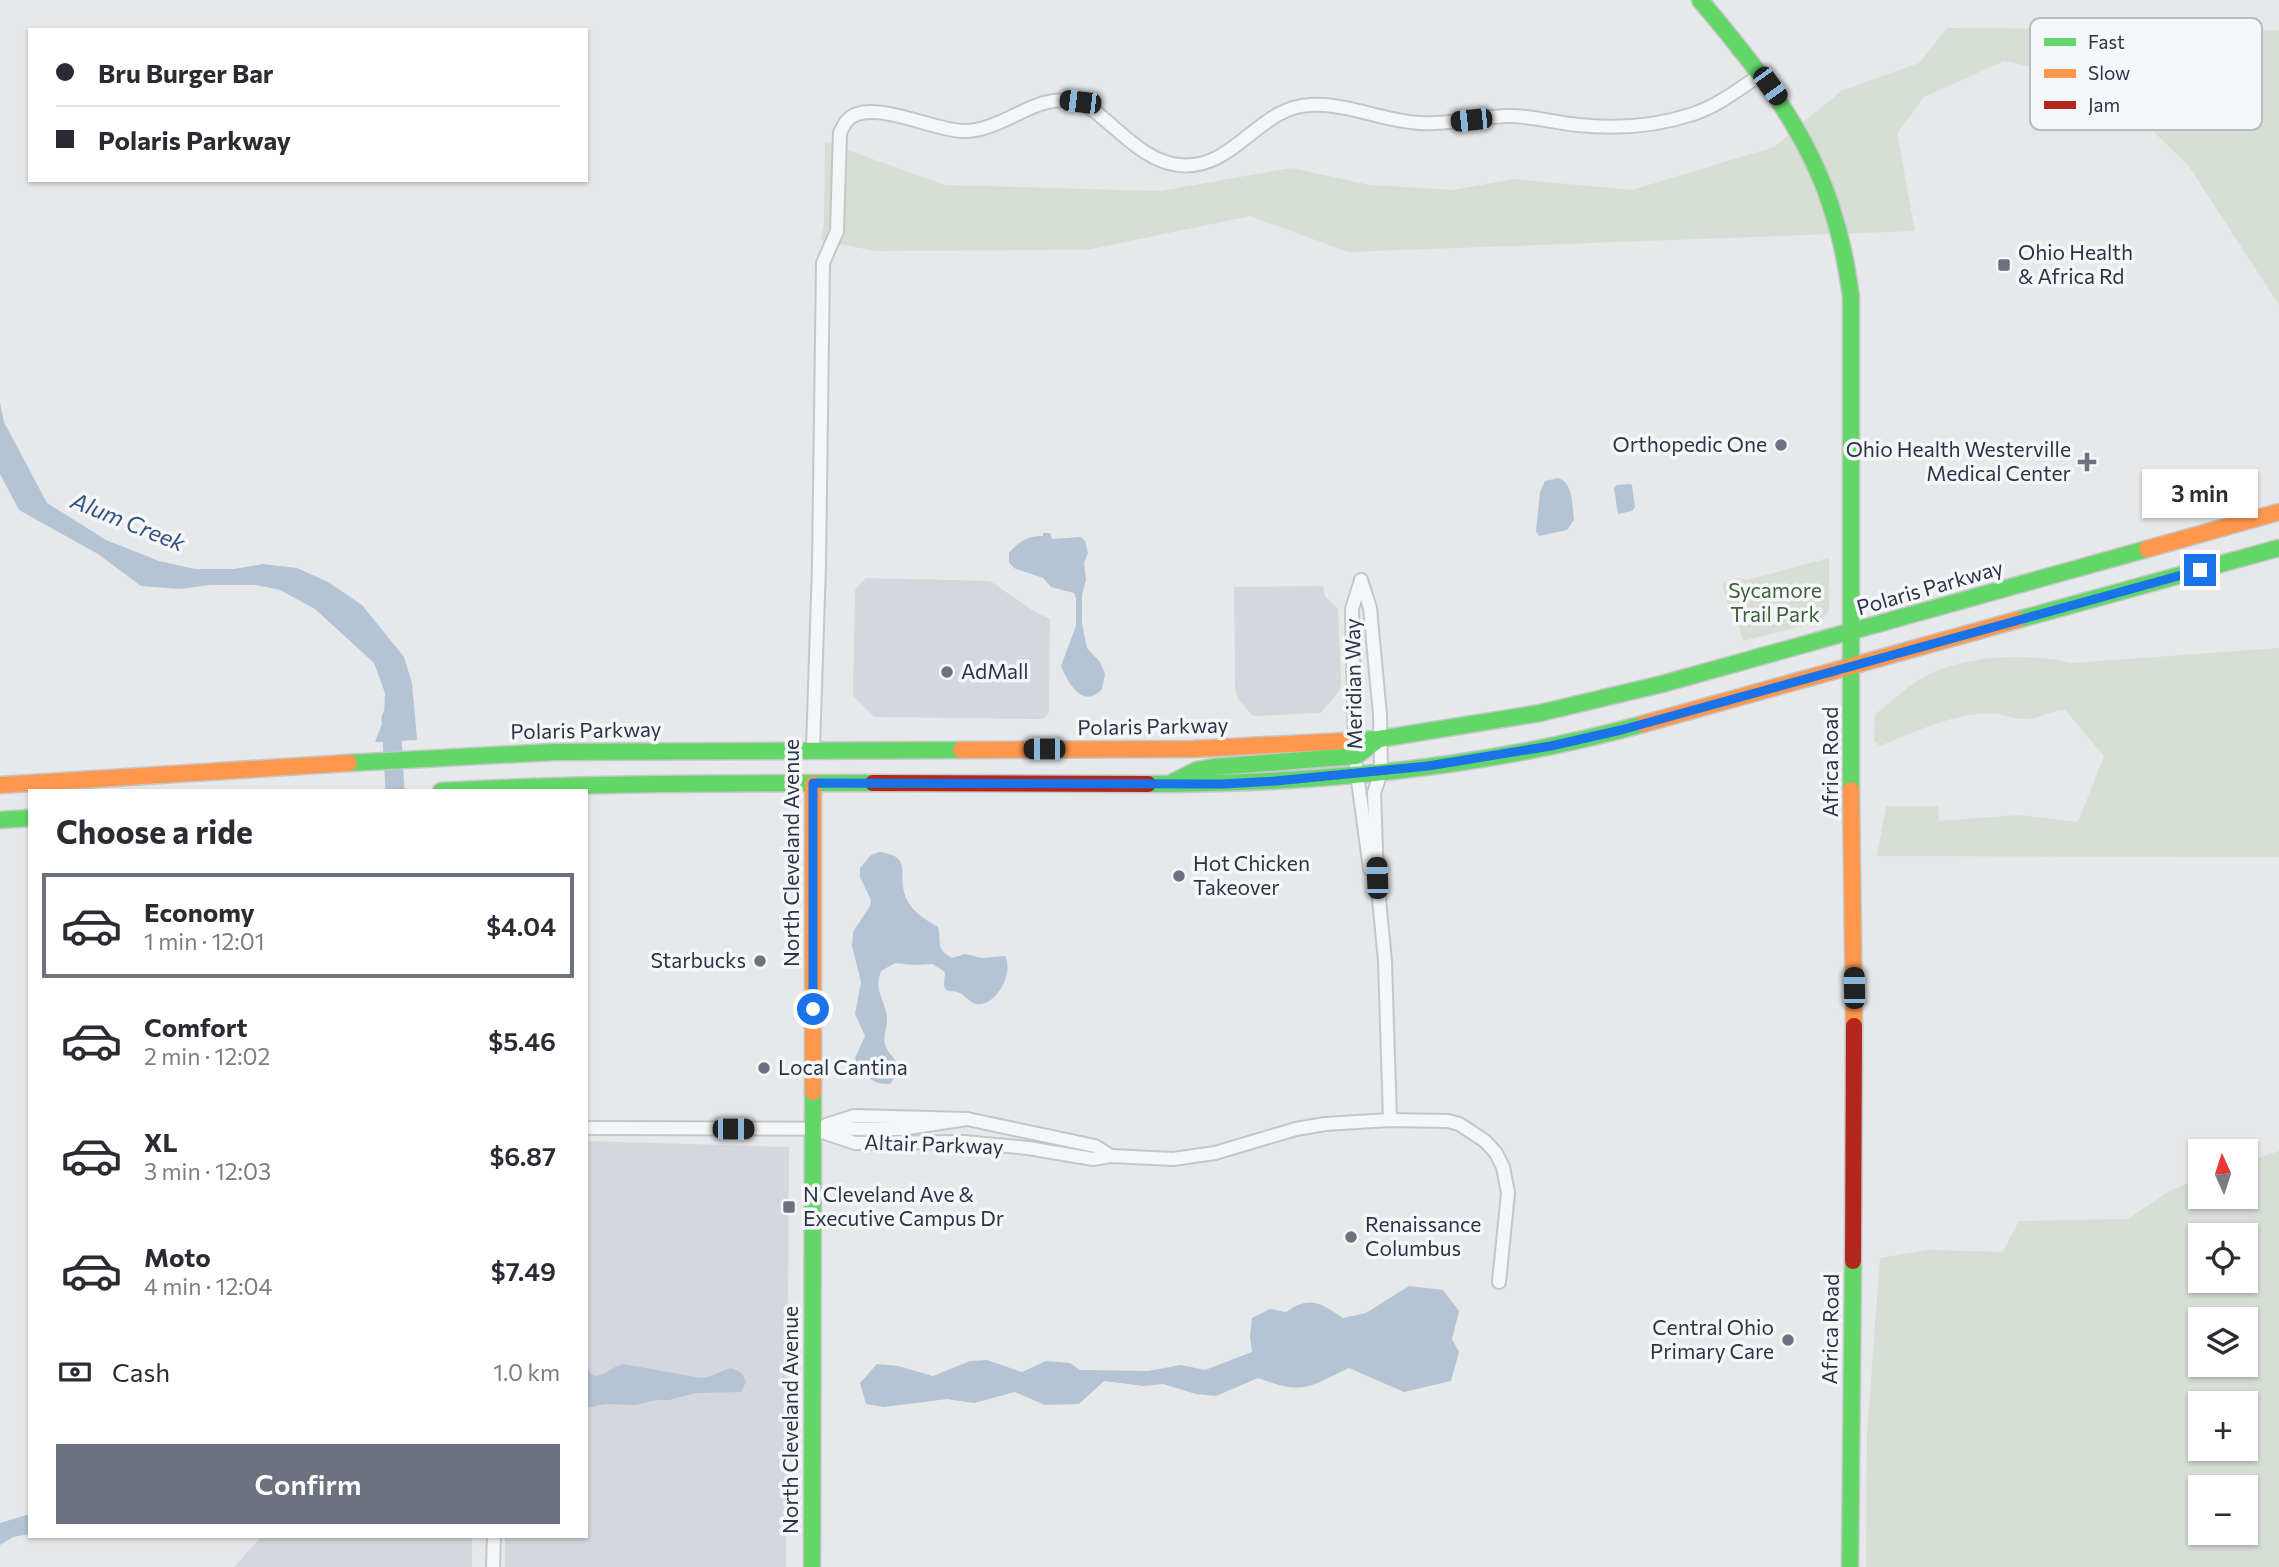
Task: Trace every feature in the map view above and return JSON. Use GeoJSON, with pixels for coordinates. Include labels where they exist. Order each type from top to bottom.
{"type":"FeatureCollection","features":[{"type":"Feature","properties":{"kind":"main road","name":"Africa Road"},"geometry":{"type":"LineString","coordinates":[[1700,0],[1779,98],[1817,168],[1835,214],[1848,264],[1851,297],[1855,1098],[1850,1567]]}},
{"type":"Feature","properties":{"kind":"main road","name":"Polaris Parkway"},"geometry":{"type":"LineString","coordinates":[[1379,739],[1540,713],[1662,684],[2279,512]]}},
{"type":"Feature","properties":{"kind":"main road"},"geometry":{"type":"LineString","coordinates":[[476,789],[813,783],[1223,784],[1381,772],[1564,743],[1657,721],[2279,548]]}},
{"type":"Feature","properties":{"kind":"main road"},"geometry":{"type":"LineString","coordinates":[[1169,784],[1197,769],[1355,749],[1379,739]]}},
{"type":"Feature","properties":{"kind":"main road","name":"North Cleveland Avenue"},"geometry":{"type":"LineString","coordinates":[[812,1567],[813,749]]}},
{"type":"Feature","properties":{"kind":"main road","name":"Polaris Parkway"},"geometry":{"type":"LineString","coordinates":[[0,785],[435,757],[568,752],[1355,749]]}},
{"type":"Feature","properties":{"kind":"main road"},"geometry":{"type":"LineString","coordinates":[[0,820],[28,818]]}},
{"type":"Feature","properties":{"kind":"street","name":"North Cleveland Avenue"},"geometry":{"type":"LineString","coordinates":[[813,749],[823,263],[837,231],[840,133],[846,121],[856,114],[888,114],[962,131],[986,128],[1038,104],[1062,100],[1080,102],[1135,145],[1160,160],[1196,166],[1228,153],[1268,120],[1290,108],[1310,104],[1419,123],[1509,116],[1612,128],[1694,114],[1762,74]]}},
{"type":"Feature","properties":{"kind":"street","name":"Meridian Way"},"geometry":{"type":"LineString","coordinates":[[1380,904],[1371,872],[1355,749],[1352,609],[1361,580],[1370,608],[1380,715],[1381,772],[1374,793],[1385,961],[1390,1120]]}},
{"type":"Feature","properties":{"kind":"street","name":"Altair Parkway"},"geometry":{"type":"LineString","coordinates":[[813,1129],[854,1116],[968,1119],[1095,1146],[1111,1156]]}},
{"type":"Feature","properties":{"kind":"street","name":"Altair Parkway"},"geometry":{"type":"LineString","coordinates":[[813,1129],[855,1143],[964,1142],[1028,1148],[1093,1159],[1111,1156],[1173,1159],[1216,1153],[1296,1129],[1325,1124],[1390,1120],[1448,1121],[1459,1124],[1485,1142],[1496,1153],[1503,1167],[1508,1193],[1499,1282]]}},
{"type":"Feature","properties":{"kind":"street"},"geometry":{"type":"LineString","coordinates":[[588,1128],[813,1129]]}},
{"type":"Feature","properties":{"kind":"street"},"geometry":{"type":"LineString","coordinates":[[492,1567],[494,1538]]}},
{"type":"Feature","properties":{"kind":"shaded area"},"geometry":{"type":"Polygon","coordinates":[[[866,578],[990,581],[1035,612],[1050,619],[1047,716],[1042,719],[874,717],[853,696],[855,590],[866,578]]]}},
{"type":"Feature","properties":{"kind":"shaded area"},"geometry":{"type":"Polygon","coordinates":[[[1323,586],[1325,596],[1338,609],[1341,684],[1338,693],[1320,713],[1253,716],[1238,699],[1235,688],[1234,587],[1323,586]]]}},
{"type":"Feature","properties":{"kind":"shaded area"},"geometry":{"type":"Polygon","coordinates":[[[588,1141],[789,1147],[786,1567],[505,1567],[505,1538],[588,1538],[588,1141]]]}},
{"type":"Feature","properties":{"kind":"shaded area"},"geometry":{"type":"Polygon","coordinates":[[[260,1538],[472,1538],[472,1567],[234,1567],[260,1538]]]}},
{"type":"Feature","properties":{"kind":"green space"},"geometry":{"type":"Polygon","coordinates":[[[1947,28],[2030,28],[2030,66],[2004,61],[1924,97],[1897,133],[1915,231],[1348,252],[1250,216],[1087,250],[874,251],[821,240],[824,223],[825,142],[945,185],[1161,191],[1291,168],[1370,185],[1453,190],[1514,179],[1632,190],[1774,147],[1841,91],[1919,63],[1947,28]]]}},
{"type":"Feature","properties":{"kind":"green space"},"geometry":{"type":"Polygon","coordinates":[[[2262,30],[2279,30],[2279,305],[2188,165],[2152,130],[2262,130],[2262,30]]]}},
{"type":"Feature","properties":{"kind":"green space","name":"Sycamore Trail Park"},"geometry":{"type":"Polygon","coordinates":[[[1829,558],[1827,614],[1815,623],[1743,641],[1734,609],[1728,604],[1722,584],[1829,558]]]}},
{"type":"Feature","properties":{"kind":"green space"},"geometry":{"type":"Polygon","coordinates":[[[2279,648],[2279,857],[1877,856],[1886,806],[1938,806],[1939,821],[2019,815],[2078,822],[2104,756],[2065,710],[2028,719],[1996,714],[1967,715],[1880,746],[1874,741],[1875,714],[1909,687],[1931,674],[1969,661],[1990,658],[2033,658],[2072,663],[2279,648]]]}},
{"type":"Feature","properties":{"kind":"green space"},"geometry":{"type":"Polygon","coordinates":[[[2279,1151],[2279,1567],[1866,1567],[1867,1434],[1880,1258],[1927,1250],[2003,1252],[2019,1221],[2128,1219],[2171,1190],[2188,1184],[2188,1209],[2258,1209],[2258,1158],[2279,1151]]]}},
{"type":"Feature","properties":{"kind":"water"},"geometry":{"type":"Polygon","coordinates":[[[0,403],[4,422],[47,503],[106,540],[159,561],[195,569],[234,569],[263,564],[297,568],[328,582],[362,605],[404,657],[412,683],[417,740],[375,742],[384,719],[385,693],[374,663],[315,609],[280,590],[256,585],[209,585],[180,589],[141,586],[98,554],[19,510],[0,474],[0,403]]]}},
{"type":"Feature","properties":{"kind":"water"},"geometry":{"type":"Polygon","coordinates":[[[1558,478],[1570,490],[1574,520],[1567,530],[1539,536],[1536,531],[1540,492],[1545,481],[1558,478]]]}},
{"type":"Feature","properties":{"kind":"water"},"geometry":{"type":"Polygon","coordinates":[[[1617,485],[1632,485],[1635,507],[1632,511],[1618,514],[1614,488],[1617,485]]]}},
{"type":"Feature","properties":{"kind":"water"},"geometry":{"type":"Polygon","coordinates":[[[1043,533],[1050,533],[1052,539],[1081,537],[1085,541],[1088,553],[1084,563],[1086,580],[1082,595],[1082,623],[1087,648],[1100,662],[1105,674],[1102,689],[1089,697],[1077,692],[1061,666],[1076,626],[1074,593],[1051,587],[1043,578],[1014,568],[1009,562],[1009,553],[1016,546],[1028,538],[1043,536],[1043,533]]]}},
{"type":"Feature","properties":{"kind":"water"},"geometry":{"type":"Polygon","coordinates":[[[879,852],[896,857],[900,861],[906,898],[917,913],[938,927],[943,951],[952,958],[965,954],[982,958],[1005,956],[1007,963],[1005,979],[997,994],[991,1000],[977,1004],[960,993],[946,990],[945,972],[933,964],[895,963],[881,971],[878,985],[887,1019],[885,1044],[899,1071],[890,1084],[878,1083],[868,1077],[855,1058],[865,1036],[855,1014],[861,982],[852,946],[853,932],[871,900],[860,877],[860,868],[871,855],[879,852]]]}},
{"type":"Feature","properties":{"kind":"water"},"geometry":{"type":"Polygon","coordinates":[[[1409,1286],[1443,1290],[1459,1311],[1452,1339],[1459,1352],[1451,1381],[1404,1392],[1349,1368],[1305,1387],[1296,1388],[1258,1378],[1216,1396],[1196,1394],[1163,1384],[1144,1386],[1104,1381],[1079,1404],[1045,1405],[1015,1392],[974,1403],[947,1399],[884,1407],[866,1404],[860,1383],[877,1364],[898,1366],[933,1376],[970,1361],[987,1360],[1022,1372],[1046,1361],[1070,1363],[1080,1370],[1148,1371],[1181,1365],[1205,1370],[1252,1352],[1252,1318],[1270,1309],[1286,1312],[1309,1302],[1322,1305],[1343,1318],[1366,1313],[1409,1286]]]}},
{"type":"Feature","properties":{"kind":"water"},"geometry":{"type":"Polygon","coordinates":[[[623,1364],[701,1378],[730,1368],[740,1372],[746,1382],[741,1392],[696,1393],[635,1405],[606,1404],[588,1408],[588,1368],[595,1376],[623,1364]]]}},
{"type":"Feature","properties":{"kind":"water"},"geometry":{"type":"Polygon","coordinates":[[[28,1515],[28,1534],[13,1537],[0,1545],[0,1523],[28,1515]]]}},
{"type":"Feature","properties":{"kind":"waterway","name":"Alum Creek"},"geometry":{"type":"LineString","coordinates":[[391,718],[395,789]]}},
{"type":"Feature","properties":{"kind":"traffic: fast"},"geometry":{"type":"LineString","coordinates":[[1700,0],[1759,74],[1795,126],[1823,183],[1842,244],[1851,297],[1851,790]]}},
{"type":"Feature","properties":{"kind":"traffic: fast"},"geometry":{"type":"LineString","coordinates":[[2017,620],[2279,548]]}},
{"type":"Feature","properties":{"kind":"traffic: fast"},"geometry":{"type":"LineString","coordinates":[[1345,741],[1379,739],[1540,713],[1662,684],[2147,549]]}},
{"type":"Feature","properties":{"kind":"traffic: fast"},"geometry":{"type":"LineString","coordinates":[[1148,784],[1272,781],[1397,770],[1522,752],[1643,724]]}},
{"type":"Feature","properties":{"kind":"traffic: fast"},"geometry":{"type":"LineString","coordinates":[[1173,782],[1197,770],[1213,767],[1356,756],[1379,739]]}},
{"type":"Feature","properties":{"kind":"traffic: fast"},"geometry":{"type":"LineString","coordinates":[[349,763],[554,752],[961,750]]}},
{"type":"Feature","properties":{"kind":"traffic: fast"},"geometry":{"type":"LineString","coordinates":[[477,789],[711,783],[873,783]]}},
{"type":"Feature","properties":{"kind":"traffic: fast"},"geometry":{"type":"LineString","coordinates":[[0,820],[28,818]]}},
{"type":"Feature","properties":{"kind":"traffic: fast"},"geometry":{"type":"LineString","coordinates":[[812,1567],[813,1092]]}},
{"type":"Feature","properties":{"kind":"traffic: fast"},"geometry":{"type":"LineString","coordinates":[[1850,1567],[1853,1261]]}},
{"type":"Feature","properties":{"kind":"traffic: slow"},"geometry":{"type":"LineString","coordinates":[[2147,549],[2279,512]]}},
{"type":"Feature","properties":{"kind":"traffic: slow"},"geometry":{"type":"LineString","coordinates":[[1643,724],[2017,620]]}},
{"type":"Feature","properties":{"kind":"traffic: slow"},"geometry":{"type":"LineString","coordinates":[[961,750],[1194,749],[1345,741]]}},
{"type":"Feature","properties":{"kind":"traffic: slow"},"geometry":{"type":"LineString","coordinates":[[0,785],[349,763]]}},
{"type":"Feature","properties":{"kind":"traffic: slow"},"geometry":{"type":"LineString","coordinates":[[813,784],[813,1092]]}},
{"type":"Feature","properties":{"kind":"traffic: slow"},"geometry":{"type":"LineString","coordinates":[[1851,790],[1854,1026]]}},
{"type":"Feature","properties":{"kind":"traffic: jam"},"geometry":{"type":"LineString","coordinates":[[873,783],[1148,784]]}},
{"type":"Feature","properties":{"kind":"traffic: jam"},"geometry":{"type":"LineString","coordinates":[[1853,1261],[1854,1026]]}},
{"type":"Feature","properties":{"kind":"place","name":"Ohio Health & Africa Rd"},"geometry":{"type":"Point","coordinates":[2004,265]}},
{"type":"Feature","properties":{"kind":"place","name":"Orthopedic One"},"geometry":{"type":"Point","coordinates":[1781,445]}},
{"type":"Feature","properties":{"kind":"place","name":"Ohio Health Westerville Medical Center"},"geometry":{"type":"Point","coordinates":[2087,462]}},
{"type":"Feature","properties":{"kind":"place","name":"AdMall"},"geometry":{"type":"Point","coordinates":[947,672]}},
{"type":"Feature","properties":{"kind":"place","name":"Hot Chicken Takeover"},"geometry":{"type":"Point","coordinates":[1179,876]}},
{"type":"Feature","properties":{"kind":"place","name":"Starbucks"},"geometry":{"type":"Point","coordinates":[760,961]}},
{"type":"Feature","properties":{"kind":"place","name":"Local Cantina"},"geometry":{"type":"Point","coordinates":[764,1068]}},
{"type":"Feature","properties":{"kind":"place","name":"N Cleveland Ave & Executive Campus Dr"},"geometry":{"type":"Point","coordinates":[789,1207]}},
{"type":"Feature","properties":{"kind":"place","name":"Renaissance Columbus"},"geometry":{"type":"Point","coordinates":[1351,1237]}},
{"type":"Feature","properties":{"kind":"place","name":"Central Ohio Primary Care"},"geometry":{"type":"Point","coordinates":[1788,1340]}},
{"type":"Feature","properties":{"kind":"route"},"geometry":{"type":"LineString","coordinates":[[813,1009],[813,783],[1223,784],[1357,775],[1455,762],[1551,746],[1621,730],[2200,570]]}}]}
